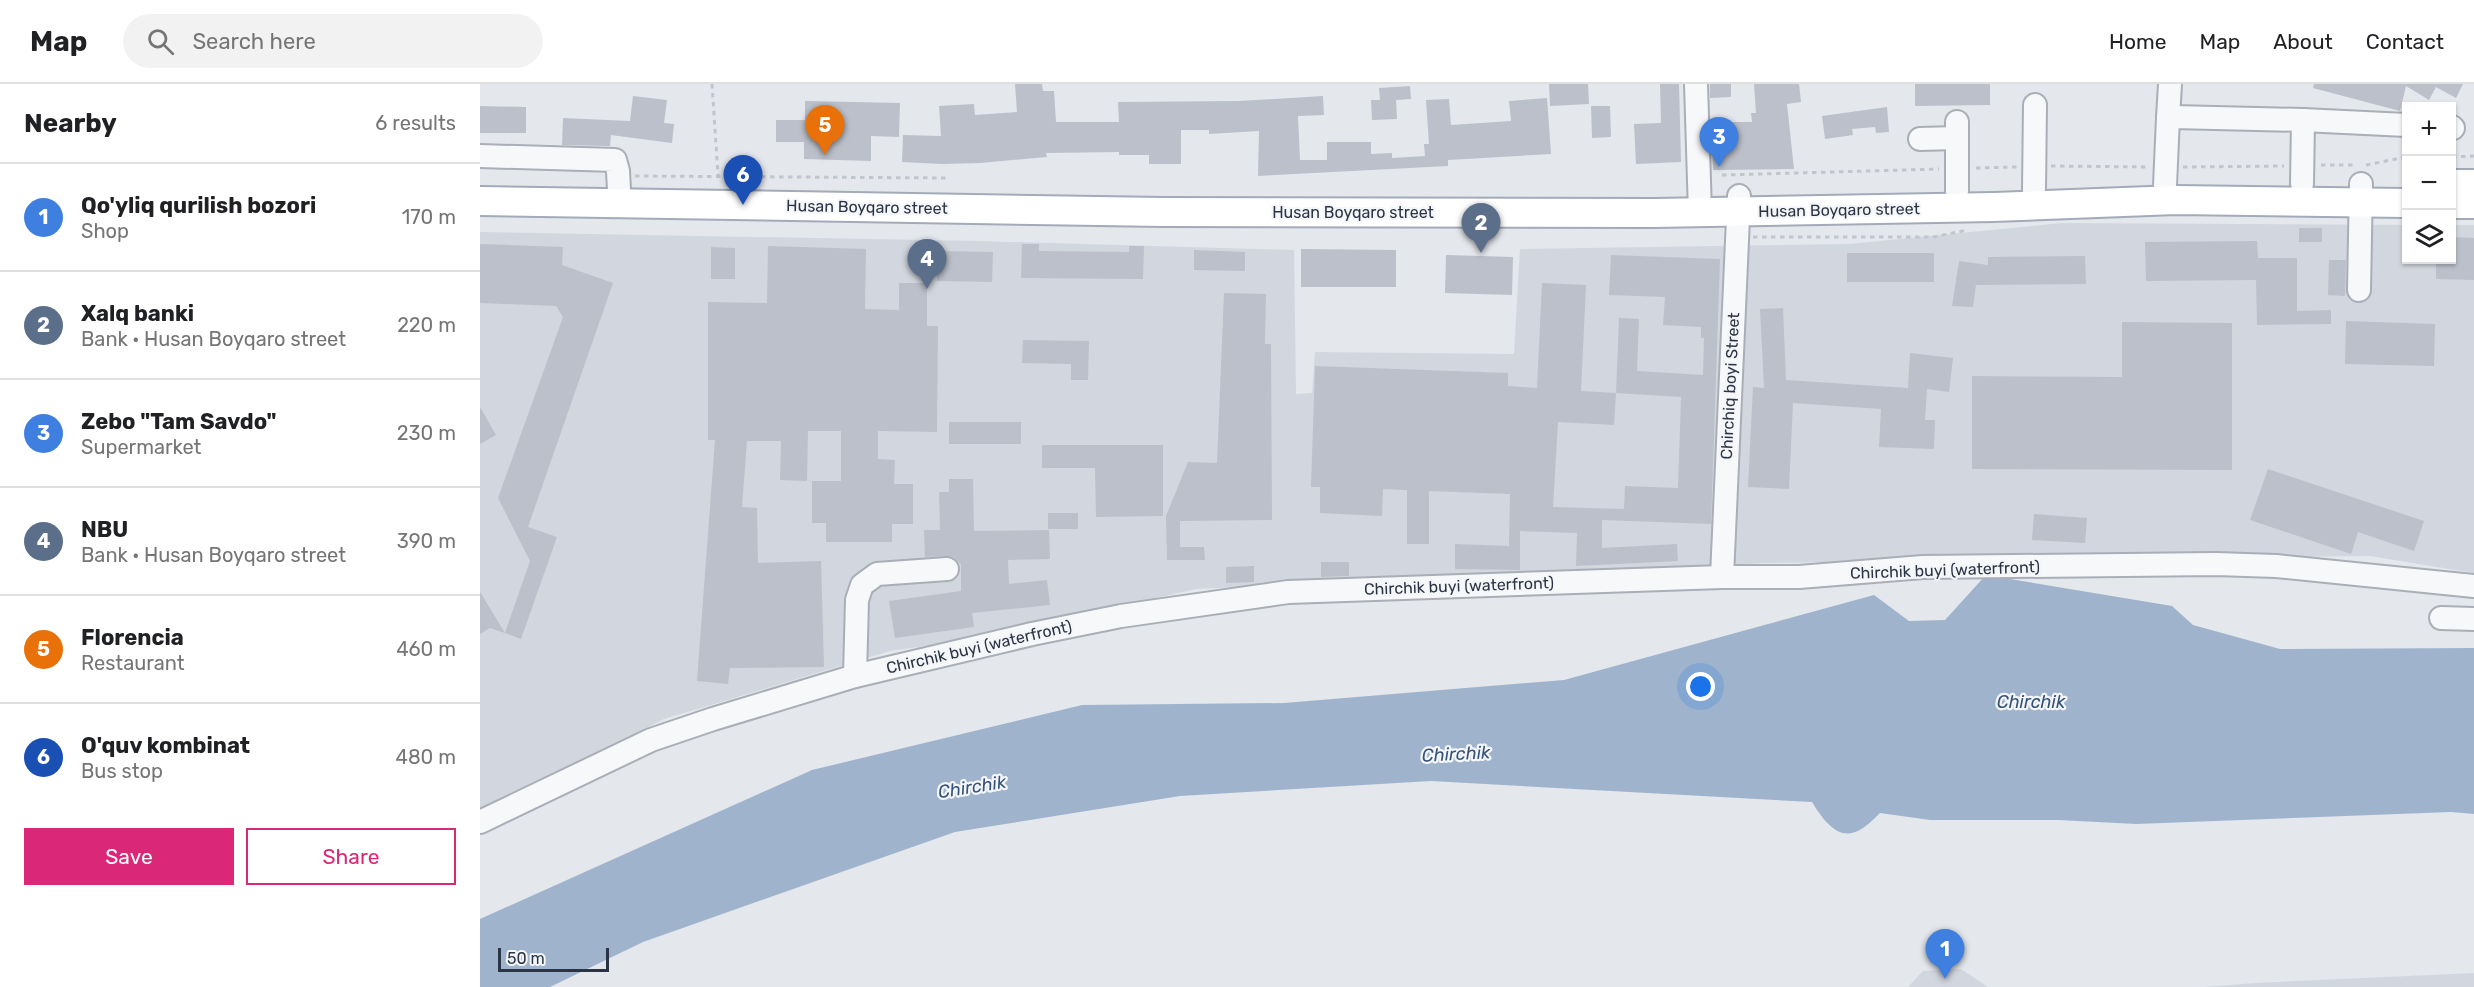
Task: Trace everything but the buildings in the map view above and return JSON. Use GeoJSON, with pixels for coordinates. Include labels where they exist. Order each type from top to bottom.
{"type":"FeatureCollection","features":[{"type":"Feature","properties":{"kind":"main road","name":"Husan Boyqaro street"},"geometry":{"type":"LineString","coordinates":[[480,201],[1163,212],[1701,204],[1733,195],[1957,180],[2302,175],[2361,193],[2402,202]]}},
{"type":"Feature","properties":{"kind":"main road","name":"Husan Boyqaro street"},"geometry":{"type":"LineString","coordinates":[[480,188],[618,183],[1158,197],[1701,204]]}},
{"type":"Feature","properties":{"kind":"main road"},"geometry":{"type":"LineString","coordinates":[[2456,184],[2474,184]]}},
{"type":"Feature","properties":{"kind":"main road","name":"Husan Boyqaro street"},"geometry":{"type":"LineString","coordinates":[[1733,195],[2176,200],[2361,193],[2402,185]]}},
{"type":"Feature","properties":{"kind":"main road"},"geometry":{"type":"LineString","coordinates":[[2456,204],[2474,204]]}},
{"type":"Feature","properties":{"kind":"street"},"geometry":{"type":"LineString","coordinates":[[1696,84],[1701,204]]}},
{"type":"Feature","properties":{"kind":"street"},"geometry":{"type":"LineString","coordinates":[[2166,176],[2170,84]]}},
{"type":"Feature","properties":{"kind":"street"},"geometry":{"type":"LineString","coordinates":[[2034,178],[2035,105]]}},
{"type":"Feature","properties":{"kind":"street"},"geometry":{"type":"LineString","coordinates":[[2168,118],[2303,120],[2402,125]]}},
{"type":"Feature","properties":{"kind":"street"},"geometry":{"type":"LineString","coordinates":[[2302,175],[2303,120]]}},
{"type":"Feature","properties":{"kind":"street"},"geometry":{"type":"LineString","coordinates":[[1920,139],[1957,130],[1957,180]]}},
{"type":"Feature","properties":{"kind":"street"},"geometry":{"type":"LineString","coordinates":[[480,156],[615,160],[618,183]]}},
{"type":"Feature","properties":{"kind":"street"},"geometry":{"type":"LineString","coordinates":[[2359,290],[2361,193]]}},
{"type":"Feature","properties":{"kind":"street","name":"Chirchiq boyi Street"},"geometry":{"type":"LineString","coordinates":[[1722,577],[1733,195]]}},
{"type":"Feature","properties":{"kind":"street","name":"Chirchik buyi (waterfront)"},"geometry":{"type":"LineString","coordinates":[[480,822],[651,740],[713,718],[855,675],[1121,616],[1288,592],[1722,577],[1799,577],[1923,567],[2216,564],[2276,566],[2474,586]]}},
{"type":"Feature","properties":{"kind":"street"},"geometry":{"type":"LineString","coordinates":[[855,675],[857,600],[862,585],[877,574],[947,569]]}},
{"type":"Feature","properties":{"kind":"street"},"geometry":{"type":"LineString","coordinates":[[2441,618],[2474,619]]}},
{"type":"Feature","properties":{"kind":"path"},"geometry":{"type":"LineString","coordinates":[[712,84],[718,175]]}},
{"type":"Feature","properties":{"kind":"path"},"geometry":{"type":"LineString","coordinates":[[2456,158],[2474,156]]}},
{"type":"Feature","properties":{"kind":"path"},"geometry":{"type":"LineString","coordinates":[[1733,195],[1957,180],[2302,175],[2402,158]]}},
{"type":"Feature","properties":{"kind":"path"},"geometry":{"type":"LineString","coordinates":[[618,183],[718,175],[949,178]]}},
{"type":"Feature","properties":{"kind":"shaded area"},"geometry":{"type":"Polygon","coordinates":[[[2062,223],[2402,225],[2402,264],[2456,264],[2456,225],[2474,225],[2474,573],[2370,556],[2036,559],[1764,563],[1196,589],[980,638],[890,651],[664,719],[480,811],[480,232],[977,241],[1294,250],[1296,394],[1312,393],[1315,352],[1514,354],[1520,249],[1850,244],[2062,223]]]}},
{"type":"Feature","properties":{"kind":"shaded area"},"geometry":{"type":"Polygon","coordinates":[[[1961,969],[1988,987],[1908,987],[1923,971],[1961,969]]]}},
{"type":"Feature","properties":{"kind":"shaded area"},"geometry":{"type":"Polygon","coordinates":[[[2474,973],[2474,987],[2203,987],[2256,983],[2474,973]]]}},
{"type":"Feature","properties":{"kind":"water","name":"Chirchik"},"geometry":{"type":"Polygon","coordinates":[[[1986,575],[2172,606],[2193,625],[2280,649],[2474,648],[2474,814],[2451,812],[2136,824],[2058,820],[1930,820],[1880,813],[1860,830],[1843,833],[1835,830],[1828,823],[1812,802],[1431,781],[1180,796],[955,832],[643,942],[550,987],[480,987],[480,919],[812,770],[1082,705],[1284,703],[1564,680],[1874,595],[1909,621],[1945,620],[1986,575]]]}},
{"type":"Feature","properties":{"kind":"place","name":"Florencia"},"geometry":{"type":"Point","coordinates":[825,155]}},
{"type":"Feature","properties":{"kind":"place","name":"Zebo \"Tam Savdo\""},"geometry":{"type":"Point","coordinates":[1719,167]}},
{"type":"Feature","properties":{"kind":"place","name":"O'quv kombinat"},"geometry":{"type":"Point","coordinates":[743,205]}},
{"type":"Feature","properties":{"kind":"place","name":"Xalq banki"},"geometry":{"type":"Point","coordinates":[1481,253]}},
{"type":"Feature","properties":{"kind":"place","name":"NBU"},"geometry":{"type":"Point","coordinates":[927,289]}},
{"type":"Feature","properties":{"kind":"place","name":"Qo'yliq qurilish bozori"},"geometry":{"type":"Point","coordinates":[1945,979]}}]}
